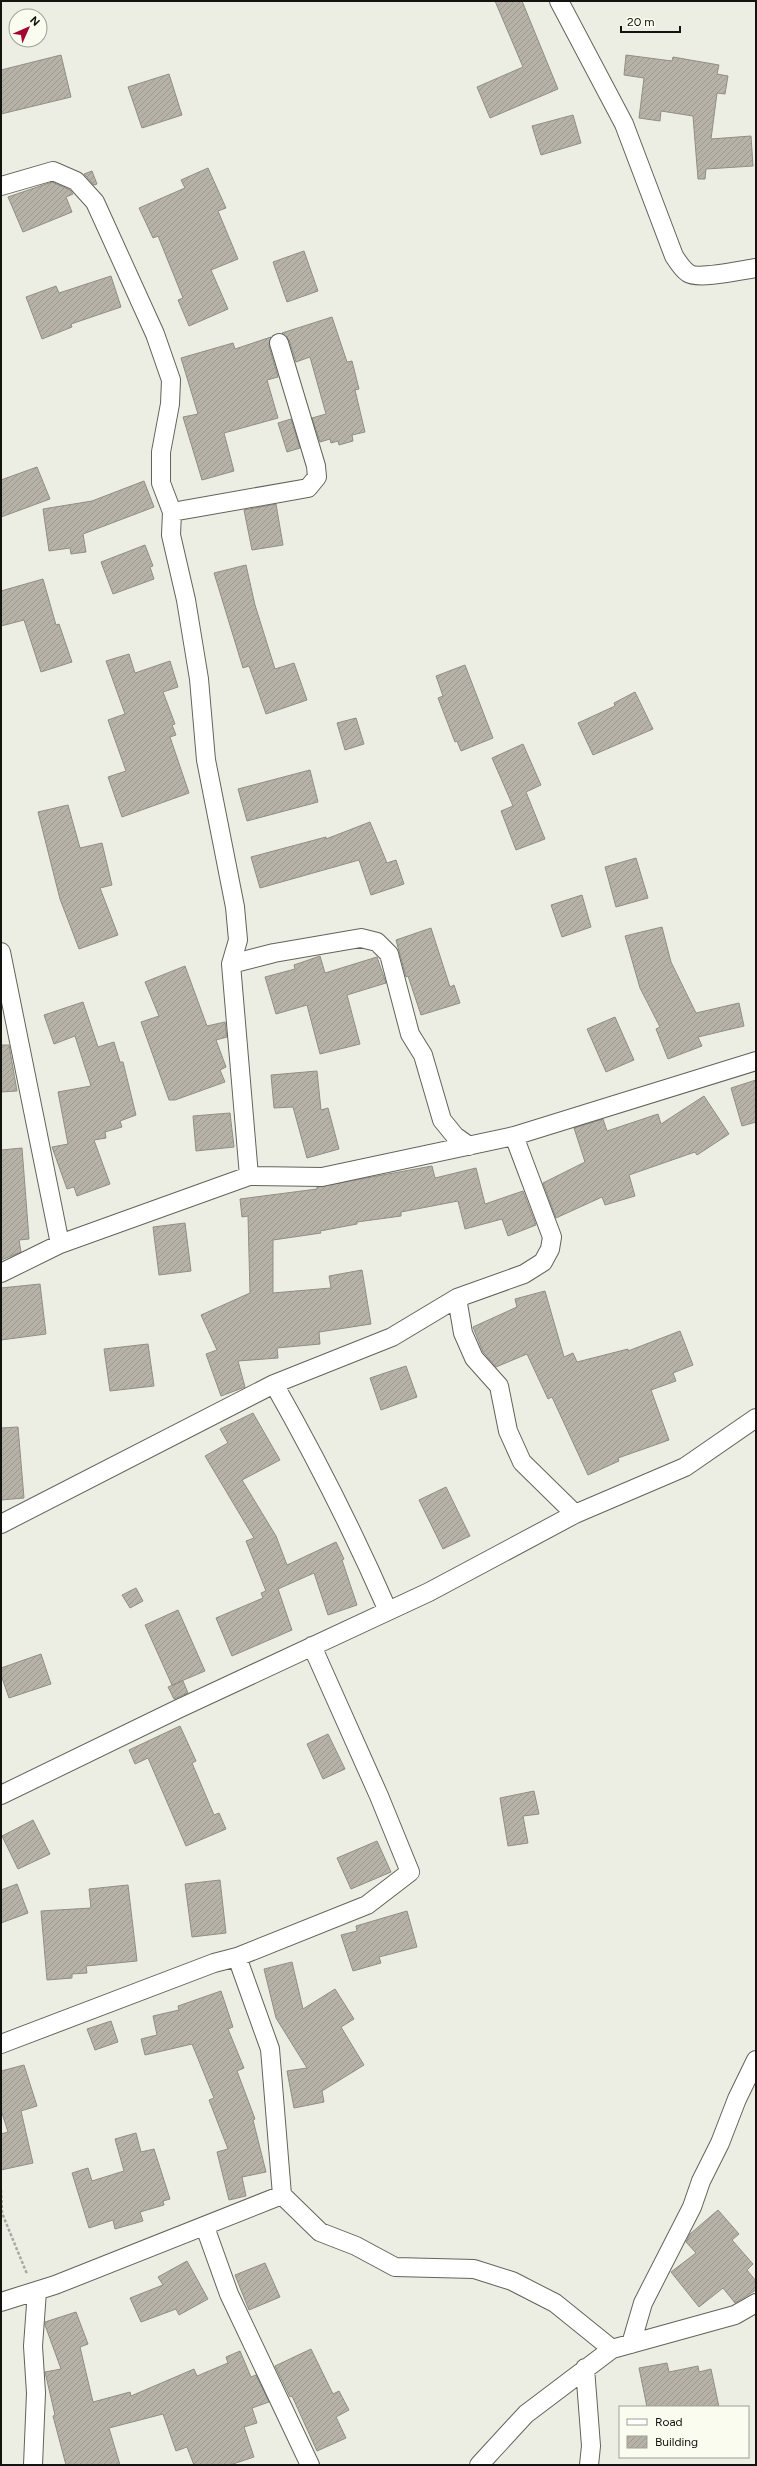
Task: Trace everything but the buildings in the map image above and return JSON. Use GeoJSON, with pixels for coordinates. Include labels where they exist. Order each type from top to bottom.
{"type":"FeatureCollection","features":[{"type":"Feature","properties":{"kind":"street"},"geometry":{"type":"LineString","coordinates":[[559,1],[624,124],[674,256],[682,268],[689,274],[706,275],[756,268]]}},
{"type":"Feature","properties":{"kind":"street"},"geometry":{"type":"LineString","coordinates":[[1,186],[53,171],[76,181],[95,202],[155,334],[171,380],[170,404],[161,452],[161,483],[172,512],[171,535],[186,600],[199,679],[206,760],[235,907],[238,940],[231,964],[249,1176]]}},
{"type":"Feature","properties":{"kind":"street"},"geometry":{"type":"LineString","coordinates":[[172,512],[308,488],[317,477],[316,466],[279,343]]}},
{"type":"Feature","properties":{"kind":"street"},"geometry":{"type":"LineString","coordinates":[[231,964],[274,953],[361,938],[377,942],[389,954],[410,1034],[423,1056],[442,1120],[455,1136],[469,1146]]}},
{"type":"Feature","properties":{"kind":"street"},"geometry":{"type":"LineString","coordinates":[[1,952],[60,1244]]}},
{"type":"Feature","properties":{"kind":"street"},"geometry":{"type":"LineString","coordinates":[[1,1273],[60,1244],[249,1176],[322,1177],[514,1136],[756,1061]]}},
{"type":"Feature","properties":{"kind":"street"},"geometry":{"type":"LineString","coordinates":[[1,1524],[274,1384],[392,1337],[457,1298],[524,1274],[543,1262],[550,1249],[552,1237],[514,1136]]}},
{"type":"Feature","properties":{"kind":"street"},"geometry":{"type":"LineString","coordinates":[[457,1298],[463,1333],[474,1358],[499,1386],[508,1431],[522,1462],[575,1514]]}},
{"type":"Feature","properties":{"kind":"street"},"geometry":{"type":"LineString","coordinates":[[274,1384],[323,1471],[354,1533],[388,1611]]}},
{"type":"Feature","properties":{"kind":"street"},"geometry":{"type":"LineString","coordinates":[[1,1795],[312,1646],[429,1592],[575,1514],[685,1467],[756,1418]]}},
{"type":"Feature","properties":{"kind":"street"},"geometry":{"type":"LineString","coordinates":[[1,2044],[214,1963],[237,1957],[367,1905],[410,1872],[379,1796],[312,1646]]}},
{"type":"Feature","properties":{"kind":"street"},"geometry":{"type":"LineString","coordinates":[[237,1957],[270,2049],[282,2196],[320,2232],[356,2246],[395,2267],[474,2269],[512,2281],[555,2303],[612,2349]]}},
{"type":"Feature","properties":{"kind":"street"},"geometry":{"type":"LineString","coordinates":[[631,2344],[643,2303],[692,2207],[700,2181],[720,2143],[737,2099],[756,2060]]}},
{"type":"Feature","properties":{"kind":"street"},"geometry":{"type":"LineString","coordinates":[[1,2302],[37,2291],[282,2196]]}},
{"type":"Feature","properties":{"kind":"street"},"geometry":{"type":"LineString","coordinates":[[205,2227],[229,2294],[310,2465]]}},
{"type":"Feature","properties":{"kind":"street"},"geometry":{"type":"LineString","coordinates":[[33,2465],[36,2393],[33,2346],[37,2291]]}},
{"type":"Feature","properties":{"kind":"street"},"geometry":{"type":"LineString","coordinates":[[479,2465],[526,2414],[585,2368],[600,2360],[612,2349],[735,2315],[756,2303]]}},
{"type":"Feature","properties":{"kind":"street"},"geometry":{"type":"LineString","coordinates":[[585,2368],[591,2446],[589,2465]]}},
{"type":"Feature","properties":{"kind":"path"},"geometry":{"type":"LineString","coordinates":[[1,2190],[2,2213],[11,2239],[24,2270],[37,2291]]}}]}
